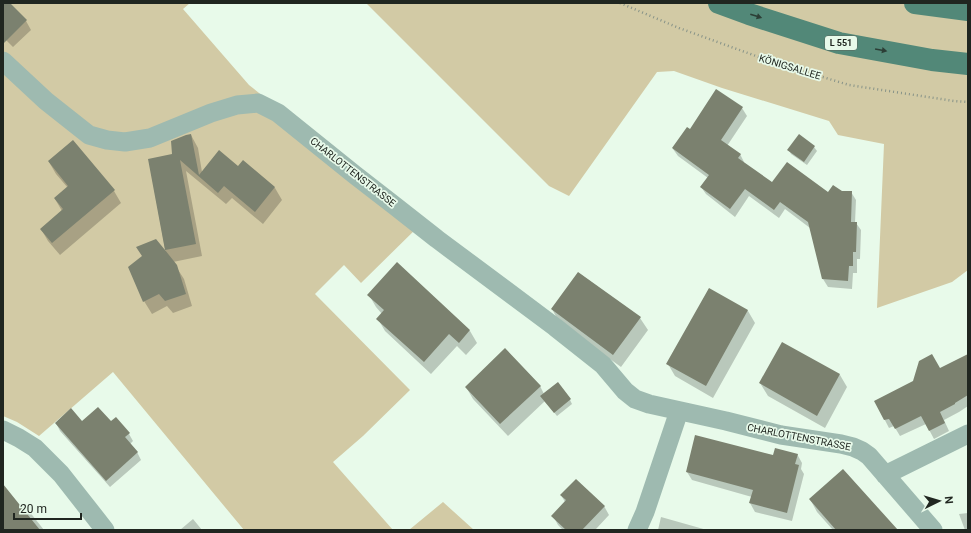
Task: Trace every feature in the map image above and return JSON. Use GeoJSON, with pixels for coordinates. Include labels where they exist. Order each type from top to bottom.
{"type":"FeatureCollection","features":[{"type":"Feature","properties":{"kind":"main road","name":"L 551"},"geometry":{"type":"LineString","coordinates":[[719,3],[839,43],[932,60],[968,64]]}},
{"type":"Feature","properties":{"kind":"main road"},"geometry":{"type":"LineString","coordinates":[[916,3],[968,10]]}},
{"type":"Feature","properties":{"kind":"street","name":"CHARLOTTENSTRASSE"},"geometry":{"type":"LineString","coordinates":[[3,61],[46,101],[89,135],[107,140],[125,142],[150,138],[211,113],[237,105],[258,103],[278,113],[437,240],[543,318],[603,365],[625,391],[635,399],[649,404],[781,435],[853,446],[869,456],[933,530]]}},
{"type":"Feature","properties":{"kind":"street"},"geometry":{"type":"LineString","coordinates":[[637,530],[645,512],[679,411]]}},
{"type":"Feature","properties":{"kind":"street"},"geometry":{"type":"LineString","coordinates":[[3,430],[35,448],[62,474],[105,530]]}},
{"type":"Feature","properties":{"kind":"street"},"geometry":{"type":"LineString","coordinates":[[885,475],[968,434]]}},
{"type":"Feature","properties":{"kind":"path","name":"KÖNIGSALLEE"},"geometry":{"type":"LineString","coordinates":[[620,3],[679,28],[767,60],[849,85],[968,102]]}},
{"type":"Feature","properties":{"kind":"shaded area"},"geometry":{"type":"Polygon","coordinates":[[[3,3],[190,3],[183,9],[249,85],[422,223],[361,283],[344,265],[315,294],[410,390],[363,436],[333,462],[393,530],[244,530],[113,372],[39,436],[17,422],[3,416],[3,3]]]}},
{"type":"Feature","properties":{"kind":"shaded area"},"geometry":{"type":"Polygon","coordinates":[[[366,3],[968,3],[968,270],[952,282],[877,308],[884,144],[838,135],[829,121],[722,88],[674,71],[657,72],[569,196],[549,186],[366,3]]]}},
{"type":"Feature","properties":{"kind":"shaded area"},"geometry":{"type":"Polygon","coordinates":[[[443,502],[474,530],[409,530],[443,502]]]}},
{"type":"Feature","properties":{"kind":"building"},"geometry":{"type":"Polygon","coordinates":[[[3,3],[10,3],[27,20],[3,44],[3,3]]]}},
{"type":"Feature","properties":{"kind":"building"},"geometry":{"type":"Polygon","coordinates":[[[716,89],[743,107],[721,140],[741,154],[738,158],[772,182],[787,162],[828,192],[833,185],[842,191],[852,191],[851,222],[857,222],[856,252],[853,252],[853,266],[849,266],[848,281],[822,279],[808,222],[780,202],[774,210],[745,189],[730,209],[700,187],[709,175],[672,148],[687,127],[690,129],[716,89]]]}},
{"type":"Feature","properties":{"kind":"building"},"geometry":{"type":"Polygon","coordinates":[[[191,134],[199,175],[219,150],[238,166],[243,160],[275,187],[255,212],[224,186],[218,193],[180,160],[196,244],[165,250],[148,159],[172,154],[171,141],[191,134]]]}},
{"type":"Feature","properties":{"kind":"building"},"geometry":{"type":"Polygon","coordinates":[[[799,134],[815,146],[804,162],[787,150],[799,134]]]}},
{"type":"Feature","properties":{"kind":"building"},"geometry":{"type":"Polygon","coordinates":[[[73,140],[115,190],[52,243],[40,229],[63,209],[54,198],[68,186],[48,161],[73,140]]]}},
{"type":"Feature","properties":{"kind":"building"},"geometry":{"type":"Polygon","coordinates":[[[156,239],[177,265],[186,294],[165,301],[159,294],[143,302],[128,267],[142,256],[136,247],[156,239]]]}},
{"type":"Feature","properties":{"kind":"building"},"geometry":{"type":"Polygon","coordinates":[[[397,262],[470,330],[459,343],[449,334],[424,362],[376,319],[384,310],[367,295],[397,262]]]}},
{"type":"Feature","properties":{"kind":"building"},"geometry":{"type":"Polygon","coordinates":[[[578,272],[641,317],[613,355],[551,309],[578,272]]]}},
{"type":"Feature","properties":{"kind":"building"},"geometry":{"type":"Polygon","coordinates":[[[709,288],[748,310],[706,386],[666,364],[709,288]]]}},
{"type":"Feature","properties":{"kind":"building"},"geometry":{"type":"Polygon","coordinates":[[[782,342],[840,374],[817,416],[759,383],[782,342]]]}},
{"type":"Feature","properties":{"kind":"building"},"geometry":{"type":"Polygon","coordinates":[[[505,348],[541,386],[500,424],[465,387],[505,348]]]}},
{"type":"Feature","properties":{"kind":"building"},"geometry":{"type":"Polygon","coordinates":[[[932,354],[940,368],[968,354],[968,395],[940,412],[945,423],[929,431],[921,416],[895,429],[889,419],[884,420],[874,401],[913,381],[919,361],[932,354]]]}},
{"type":"Feature","properties":{"kind":"building"},"geometry":{"type":"Polygon","coordinates":[[[558,382],[571,399],[554,413],[540,396],[558,382]]]}},
{"type":"Feature","properties":{"kind":"building"},"geometry":{"type":"Polygon","coordinates":[[[98,407],[111,421],[116,417],[130,433],[125,437],[138,452],[106,481],[55,423],[71,408],[82,421],[98,407]]]}},
{"type":"Feature","properties":{"kind":"building"},"geometry":{"type":"Polygon","coordinates":[[[695,435],[773,455],[775,448],[798,454],[795,464],[799,465],[787,513],[749,503],[753,490],[686,472],[695,435]]]}},
{"type":"Feature","properties":{"kind":"building"},"geometry":{"type":"Polygon","coordinates":[[[843,469],[898,530],[836,530],[809,499],[843,469]]]}},
{"type":"Feature","properties":{"kind":"building"},"geometry":{"type":"Polygon","coordinates":[[[576,479],[605,506],[582,530],[566,530],[551,516],[566,500],[560,495],[576,479]]]}},
{"type":"Feature","properties":{"kind":"building"},"geometry":{"type":"Polygon","coordinates":[[[3,484],[40,530],[3,530],[3,484]]]}}]}
